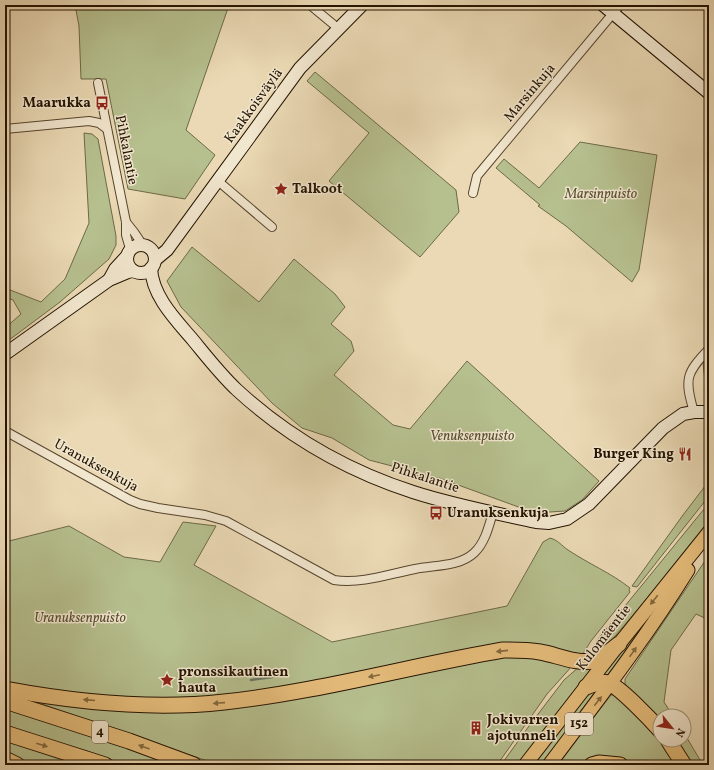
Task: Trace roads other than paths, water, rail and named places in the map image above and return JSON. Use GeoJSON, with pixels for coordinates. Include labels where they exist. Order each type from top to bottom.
{"type":"FeatureCollection","features":[{"type":"Feature","properties":{"kind":"highway"},"geometry":{"type":"LineString","coordinates":[[5,689],[71,699],[113,703],[182,705],[216,703],[284,694],[503,650],[541,652],[580,661],[592,661],[598,659],[619,644]]}},
{"type":"Feature","properties":{"kind":"highway"},"geometry":{"type":"LineString","coordinates":[[586,687],[597,683],[611,684],[635,704],[652,722]]}},
{"type":"Feature","properties":{"kind":"highway","name":"4"},"geometry":{"type":"LineString","coordinates":[[5,701],[194,765]]}},
{"type":"Feature","properties":{"kind":"highway","name":"4"},"geometry":{"type":"LineString","coordinates":[[5,732],[105,765]]}},
{"type":"Feature","properties":{"kind":"highway"},"geometry":{"type":"LineString","coordinates":[[673,748],[684,765]]}},
{"type":"Feature","properties":{"kind":"highway"},"geometry":{"type":"LineString","coordinates":[[5,759],[17,765]]}},
{"type":"Feature","properties":{"kind":"highway"},"geometry":{"type":"LineString","coordinates":[[592,765],[599,763],[620,765]]}},
{"type":"Feature","properties":{"kind":"main road","name":"Kulomäentie"},"geometry":{"type":"LineString","coordinates":[[525,765],[619,644],[709,532]]}},
{"type":"Feature","properties":{"kind":"main road","name":"152"},"geometry":{"type":"LineString","coordinates":[[549,765],[611,684],[662,612],[709,536]]}},
{"type":"Feature","properties":{"kind":"street"},"geometry":{"type":"LineString","coordinates":[[310,5],[339,29]]}},
{"type":"Feature","properties":{"kind":"street","name":"Kaakkoisväylä"},"geometry":{"type":"LineString","coordinates":[[145,268],[167,250],[300,68],[362,5]]}},
{"type":"Feature","properties":{"kind":"street"},"geometry":{"type":"LineString","coordinates":[[603,5],[617,9],[709,93]]}},
{"type":"Feature","properties":{"kind":"street","name":"Marsinkuja"},"geometry":{"type":"LineString","coordinates":[[473,193],[477,176],[617,9]]}},
{"type":"Feature","properties":{"kind":"street","name":"Pihkalantie"},"geometry":{"type":"LineString","coordinates":[[98,83],[126,222],[128,253]]}},
{"type":"Feature","properties":{"kind":"street"},"geometry":{"type":"LineString","coordinates":[[5,128],[89,121],[99,123],[107,129]]}},
{"type":"Feature","properties":{"kind":"street"},"geometry":{"type":"LineString","coordinates":[[218,181],[272,227]]}},
{"type":"Feature","properties":{"kind":"street","name":"Pihkalantie"},"geometry":{"type":"LineString","coordinates":[[126,222],[146,246]]}},
{"type":"Feature","properties":{"kind":"street","name":"Kaakkoisväylä"},"geometry":{"type":"LineString","coordinates":[[146,246],[162,244],[179,233]]}},
{"type":"Feature","properties":{"kind":"street"},"geometry":{"type":"LineString","coordinates":[[5,354],[109,280],[128,272],[145,268],[154,253],[146,246],[136,245],[115,269],[109,280]]}},
{"type":"Feature","properties":{"kind":"street"},"geometry":{"type":"LineString","coordinates":[[128,253],[128,264],[145,268]]}},
{"type":"Feature","properties":{"kind":"street","name":"Pihkalantie"},"geometry":{"type":"LineString","coordinates":[[145,268],[160,297],[174,317],[223,376],[256,406],[291,432],[328,455],[367,474],[413,492],[470,508],[536,522],[549,523],[567,518],[589,504],[663,428],[683,414],[709,412]]}},
{"type":"Feature","properties":{"kind":"street"},"geometry":{"type":"LineString","coordinates":[[694,412],[688,386],[688,379],[692,369],[709,349]]}},
{"type":"Feature","properties":{"kind":"street","name":"Uranuksenkuja"},"geometry":{"type":"LineString","coordinates":[[5,431],[130,500],[158,508],[210,516],[226,521],[334,580],[347,582],[361,580],[465,559],[474,553],[479,547],[488,530],[493,512]]}},
{"type":"Feature","properties":{"kind":"waterway"},"geometry":{"type":"LineString","coordinates":[[251,680],[272,677]]}},
{"type":"Feature","properties":{"kind":"place","name":"Maarukka"},"geometry":{"type":"Point","coordinates":[102,103]}},
{"type":"Feature","properties":{"kind":"place","name":"Talkoot"},"geometry":{"type":"Point","coordinates":[281,189]}},
{"type":"Feature","properties":{"kind":"place","name":"Burger King"},"geometry":{"type":"Point","coordinates":[685,454]}},
{"type":"Feature","properties":{"kind":"place","name":"Uranuksenkuja"},"geometry":{"type":"Point","coordinates":[436,513]}},
{"type":"Feature","properties":{"kind":"place","name":"pronssikautinen hauta"},"geometry":{"type":"Point","coordinates":[167,680]}},
{"type":"Feature","properties":{"kind":"place","name":"Jokivarren ajotunneli"},"geometry":{"type":"Point","coordinates":[476,728]}},
{"type":"Feature","properties":{"kind":"park label","name":"Marsinpuisto"},"geometry":{"type":"Point","coordinates":[601,194]}},
{"type":"Feature","properties":{"kind":"park label","name":"Venuksenpuisto"},"geometry":{"type":"Point","coordinates":[472,436]}},
{"type":"Feature","properties":{"kind":"park label","name":"Uranuksenpuisto"},"geometry":{"type":"Point","coordinates":[80,618]}}]}
